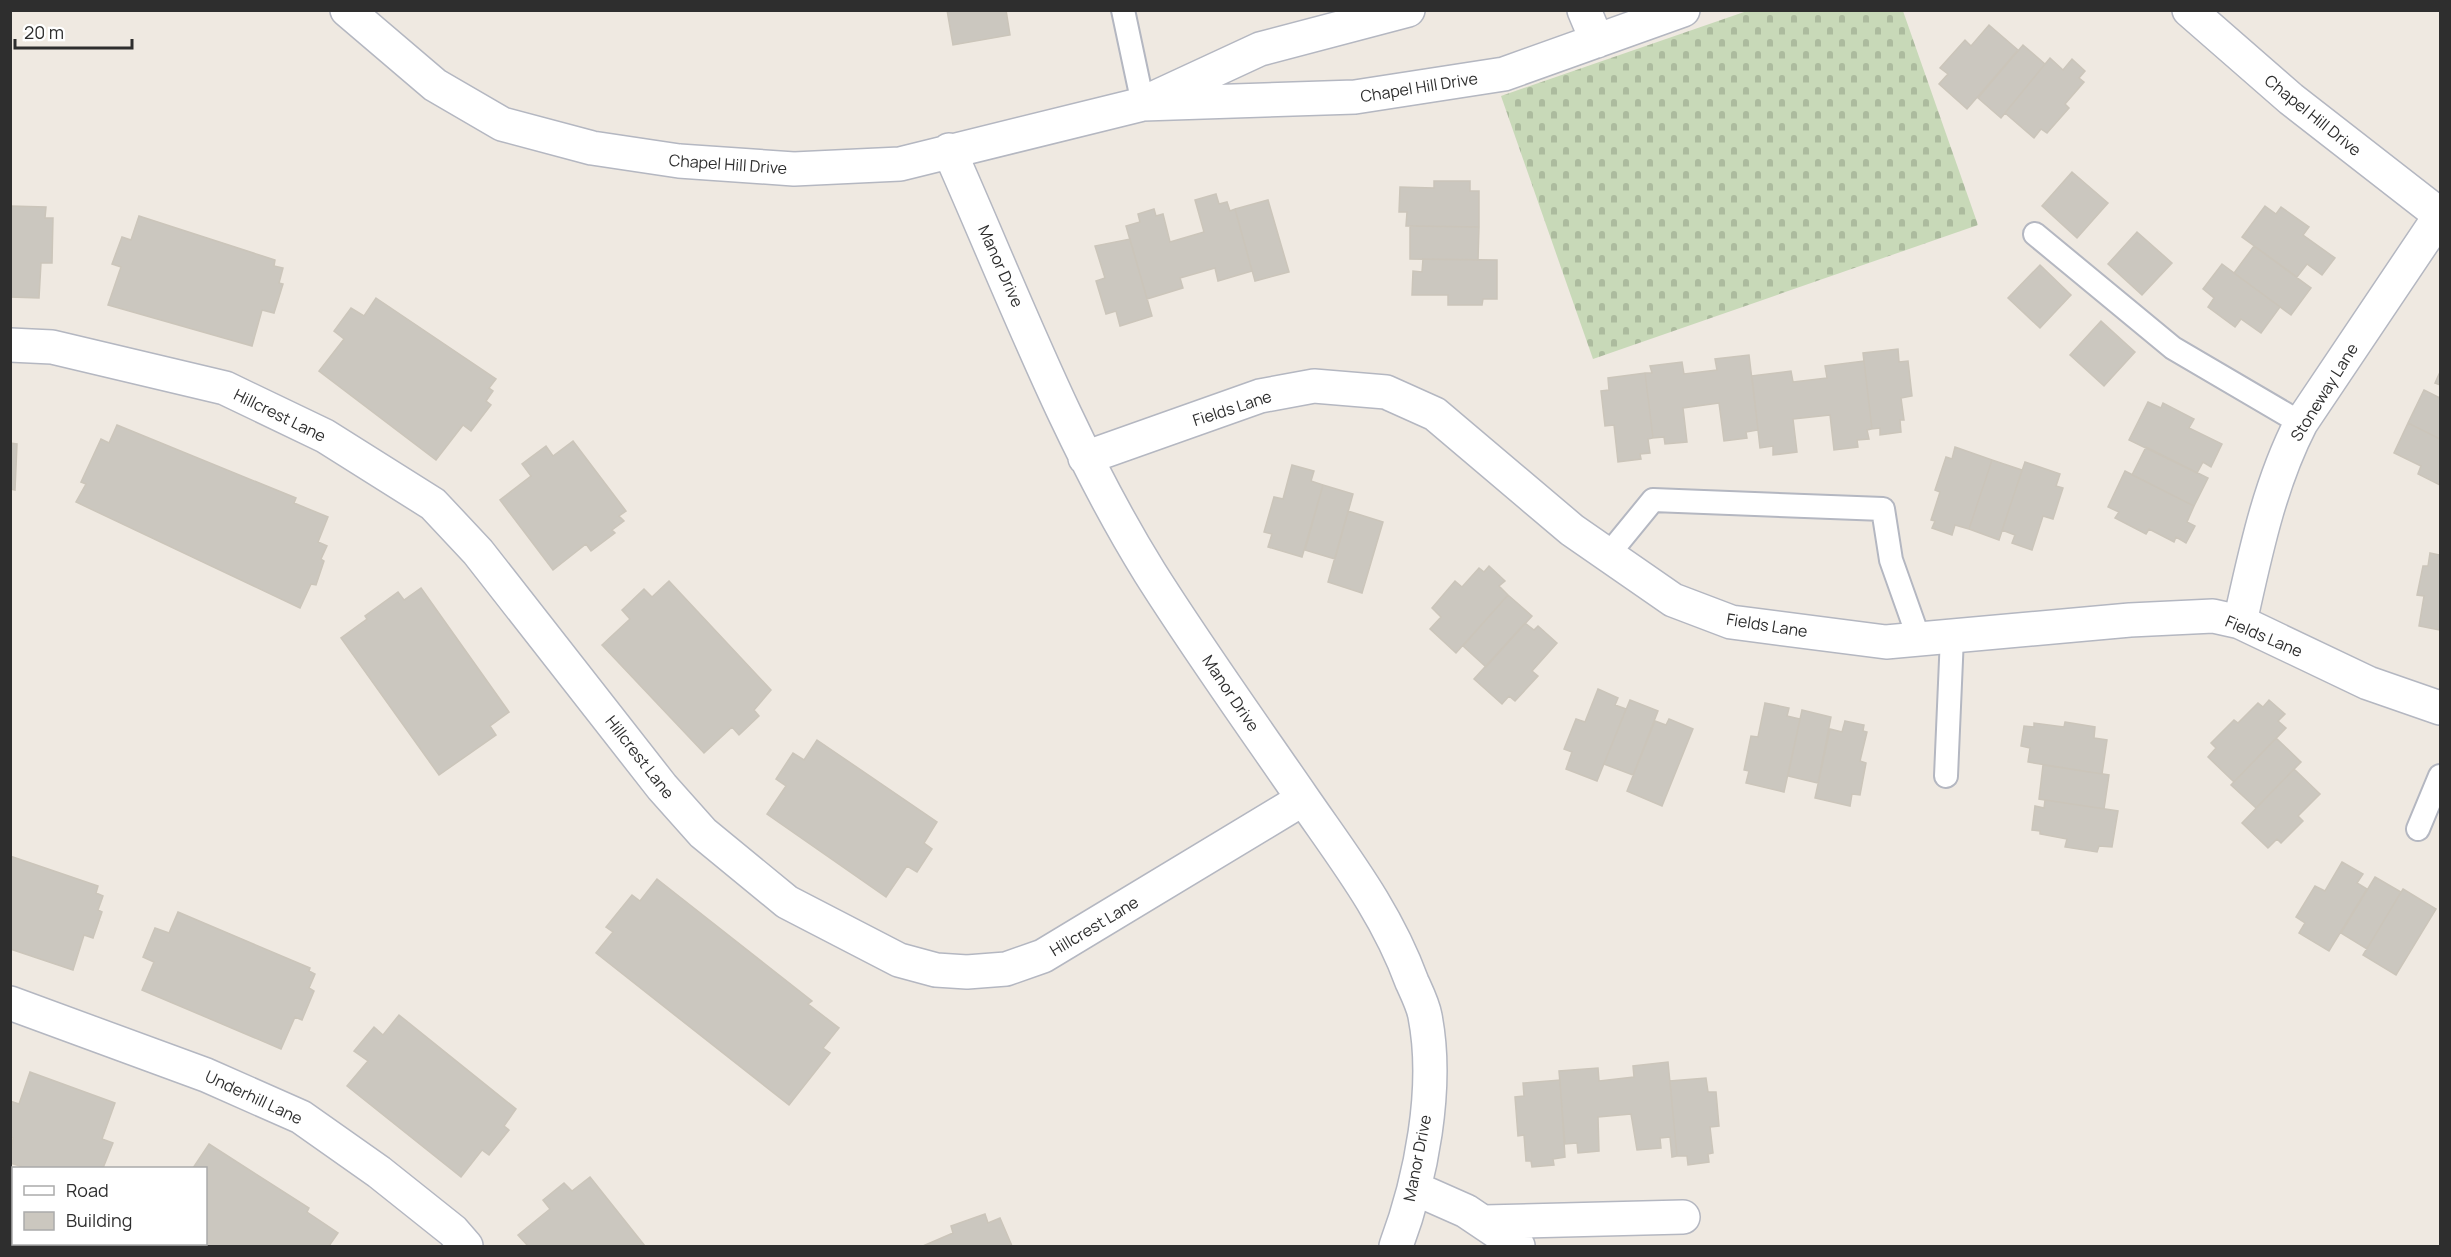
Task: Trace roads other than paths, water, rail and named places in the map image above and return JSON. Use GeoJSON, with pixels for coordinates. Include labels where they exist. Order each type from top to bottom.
{"type":"FeatureCollection","features":[{"type":"Feature","properties":{"kind":"street","name":"Chapel Hill Drive"},"geometry":{"type":"LineString","coordinates":[[347,10],[435,85],[502,124],[592,148],[679,161],[794,169],[900,164],[1143,104],[1355,97],[1504,74],[1683,10]]}},
{"type":"Feature","properties":{"kind":"street","name":"Chapel Hill Drive"},"geometry":{"type":"LineString","coordinates":[[1143,104],[1260,49],[1408,10]]}},
{"type":"Feature","properties":{"kind":"street"},"geometry":{"type":"LineString","coordinates":[[1584,10],[1597,41]]}},
{"type":"Feature","properties":{"kind":"street","name":"Chapel Hill Drive"},"geometry":{"type":"LineString","coordinates":[[2189,10],[2291,99],[2440,216]]}},
{"type":"Feature","properties":{"kind":"street","name":"Manor Drive"},"geometry":{"type":"LineString","coordinates":[[950,150],[1085,458],[1150,572],[1303,799],[1362,880],[1400,949],[1425,1015],[1429,1068],[1426,1124],[1414,1188],[1396,1246]]}},
{"type":"Feature","properties":{"kind":"street","name":"Stoneway Lane"},"geometry":{"type":"LineString","coordinates":[[2240,622],[2259,540],[2290,443],[2301,423],[2440,216]]}},
{"type":"Feature","properties":{"kind":"street","name":"Hillcrest Lane"},"geometry":{"type":"LineString","coordinates":[[10,345],[52,347],[225,388],[325,436],[433,504],[478,552],[662,787],[703,833],[787,902],[899,960],[936,970],[967,972],[1006,969],[1043,956],[1303,799]]}},
{"type":"Feature","properties":{"kind":"street","name":"Fields Lane"},"geometry":{"type":"LineString","coordinates":[[1085,458],[1260,396],[1314,386],[1386,392],[1435,414],[1572,530],[1672,600],[1731,621],[1886,642],[2130,620],[2213,616],[2240,622],[2368,682],[2440,708]]}},
{"type":"Feature","properties":{"kind":"street","name":"Underhill Lane"},"geometry":{"type":"LineString","coordinates":[[10,1003],[206,1075],[301,1117],[379,1172],[453,1231],[466,1246]]}},
{"type":"Feature","properties":{"kind":"street"},"geometry":{"type":"LineString","coordinates":[[1414,1188],[1466,1211],[1518,1246]]}},
{"type":"Feature","properties":{"kind":"street"},"geometry":{"type":"LineString","coordinates":[[1484,1222],[1683,1217]]}},
{"type":"Feature","properties":{"kind":"lane"},"geometry":{"type":"LineString","coordinates":[[1123,10],[1143,104]]}},
{"type":"Feature","properties":{"kind":"lane"},"geometry":{"type":"LineString","coordinates":[[2035,234],[2173,348],[2301,423]]}},
{"type":"Feature","properties":{"kind":"lane"},"geometry":{"type":"LineString","coordinates":[[1608,555],[1653,500],[1883,509],[1892,560],[1919,639]]}},
{"type":"Feature","properties":{"kind":"lane"},"geometry":{"type":"LineString","coordinates":[[1946,776],[1952,637]]}},
{"type":"Feature","properties":{"kind":"lane"},"geometry":{"type":"LineString","coordinates":[[2418,829],[2440,776]]}}]}
